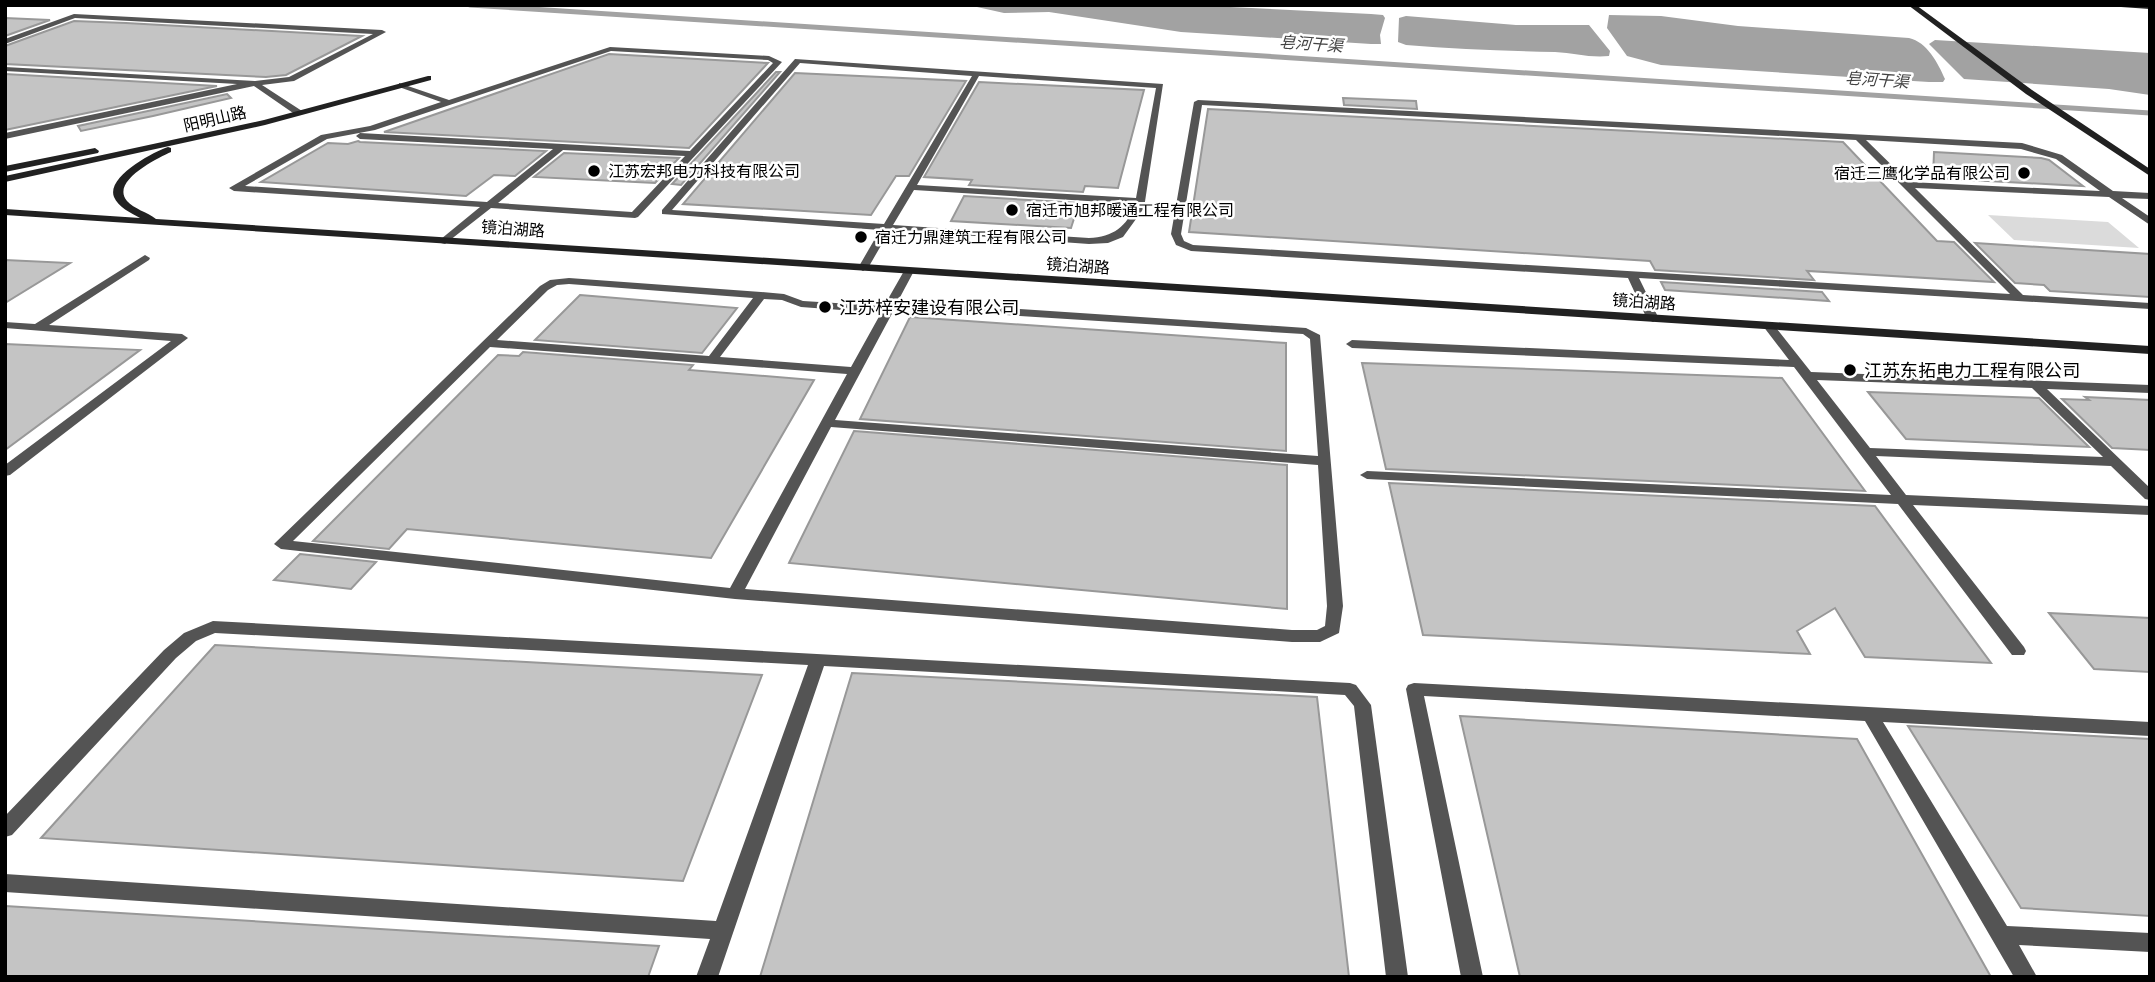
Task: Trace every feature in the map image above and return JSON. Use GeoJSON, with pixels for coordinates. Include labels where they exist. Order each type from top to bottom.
{"type":"FeatureCollection","features":[{"type":"Feature","properties":{"kind":"street"},"geometry":{"type":"LineString","coordinates":[[1911,5],[2029,92],[2150,173]]}},
{"type":"Feature","properties":{"kind":"street"},"geometry":{"type":"LineString","coordinates":[[2121,5],[2150,7]]}},
{"type":"Feature","properties":{"kind":"street","name":"阳明山路"},"geometry":{"type":"LineString","coordinates":[[5,169],[289,107],[410,75]]}},
{"type":"Feature","properties":{"kind":"street","name":"阳明山路"},"geometry":{"type":"LineString","coordinates":[[5,179],[193,139],[428,78]]}},
{"type":"Feature","properties":{"kind":"street"},"geometry":{"type":"LineString","coordinates":[[159,222],[132,209],[120,199],[117,191],[122,181],[135,169],[193,139]]}},
{"type":"Feature","properties":{"kind":"street","name":"镜泊湖路"},"geometry":{"type":"LineString","coordinates":[[5,212],[2150,351]]}},
{"type":"Feature","properties":{"kind":"lane"},"geometry":{"type":"LineString","coordinates":[[5,42],[74,16],[382,32],[291,79],[255,83],[5,136]]}},
{"type":"Feature","properties":{"kind":"lane"},"geometry":{"type":"LineString","coordinates":[[610,49],[777,59],[778,62],[635,215],[234,188],[310,143],[334,134],[372,128],[610,49]]}},
{"type":"Feature","properties":{"kind":"lane"},"geometry":{"type":"LineString","coordinates":[[798,61],[977,74],[1160,86],[1139,208],[1126,228],[1108,240],[1089,242],[665,212],[798,61]]}},
{"type":"Feature","properties":{"kind":"lane"},"geometry":{"type":"LineString","coordinates":[[5,69],[255,83],[299,113]]}},
{"type":"Feature","properties":{"kind":"lane"},"geometry":{"type":"LineString","coordinates":[[863,268],[977,74]]}},
{"type":"Feature","properties":{"kind":"lane"},"geometry":{"type":"LineString","coordinates":[[402,85],[448,102]]}},
{"type":"Feature","properties":{"kind":"lane"},"geometry":{"type":"LineString","coordinates":[[2150,222],[2059,158],[2036,149],[1857,136],[1198,102],[1175,234],[1180,243],[1191,248],[2150,306]]}},
{"type":"Feature","properties":{"kind":"lane"},"geometry":{"type":"LineString","coordinates":[[334,134],[692,154]]}},
{"type":"Feature","properties":{"kind":"lane"},"geometry":{"type":"LineString","coordinates":[[1857,136],[2020,298]]}},
{"type":"Feature","properties":{"kind":"lane"},"geometry":{"type":"LineString","coordinates":[[445,241],[561,147]]}},
{"type":"Feature","properties":{"kind":"lane"},"geometry":{"type":"LineString","coordinates":[[1906,185],[2150,196]]}},
{"type":"Feature","properties":{"kind":"lane"},"geometry":{"type":"LineString","coordinates":[[911,187],[1140,201]]}},
{"type":"Feature","properties":{"kind":"lane"},"geometry":{"type":"LineString","coordinates":[[38,327],[145,258]]}},
{"type":"Feature","properties":{"kind":"lane"},"geometry":{"type":"LineString","coordinates":[[735,594],[909,271]]}},
{"type":"Feature","properties":{"kind":"lane"},"geometry":{"type":"LineString","coordinates":[[1632,275],[1653,319]]}},
{"type":"Feature","properties":{"kind":"lane"},"geometry":{"type":"LineString","coordinates":[[554,282],[761,295],[784,296],[801,304],[1306,331],[1316,337],[1318,346],[1335,606],[1334,629],[1320,636],[1292,636],[735,594],[281,544],[486,343],[544,288],[554,282]]}},
{"type":"Feature","properties":{"kind":"lane"},"geometry":{"type":"LineString","coordinates":[[712,360],[761,295]]}},
{"type":"Feature","properties":{"kind":"lane"},"geometry":{"type":"LineString","coordinates":[[5,325],[182,338],[5,472]]}},
{"type":"Feature","properties":{"kind":"lane"},"geometry":{"type":"LineString","coordinates":[[1769,326],[2018,651]]}},
{"type":"Feature","properties":{"kind":"lane"},"geometry":{"type":"LineString","coordinates":[[486,343],[855,371]]}},
{"type":"Feature","properties":{"kind":"lane"},"geometry":{"type":"LineString","coordinates":[[1352,344],[2036,385],[2150,389]]}},
{"type":"Feature","properties":{"kind":"lane"},"geometry":{"type":"LineString","coordinates":[[2036,385],[2150,496]]}},
{"type":"Feature","properties":{"kind":"lane"},"geometry":{"type":"LineString","coordinates":[[827,423],[1325,461]]}},
{"type":"Feature","properties":{"kind":"lane"},"geometry":{"type":"LineString","coordinates":[[1866,452],[2114,462]]}},
{"type":"Feature","properties":{"kind":"lane"},"geometry":{"type":"LineString","coordinates":[[1367,475],[2150,511]]}},
{"type":"Feature","properties":{"kind":"lane"},"geometry":{"type":"LineString","coordinates":[[5,829],[170,654],[190,637],[213,626],[1350,689],[1362,705],[1397,977]]}},
{"type":"Feature","properties":{"kind":"lane"},"geometry":{"type":"LineString","coordinates":[[707,977],[818,660]]}},
{"type":"Feature","properties":{"kind":"lane"},"geometry":{"type":"LineString","coordinates":[[1472,977],[1414,689],[2150,729]]}},
{"type":"Feature","properties":{"kind":"lane"},"geometry":{"type":"LineString","coordinates":[[1870,715],[2026,977]]}},
{"type":"Feature","properties":{"kind":"lane"},"geometry":{"type":"LineString","coordinates":[[5,883],[723,931]]}},
{"type":"Feature","properties":{"kind":"lane"},"geometry":{"type":"LineString","coordinates":[[2001,935],[2150,943]]}},
{"type":"Feature","properties":{"kind":"shaded area"},"geometry":{"type":"Polygon","coordinates":[[[968,5],[1189,5],[1371,14],[1383,15],[1385,18],[1380,35],[1381,44],[1371,44],[1181,32],[1049,12],[1004,13],[968,5]]]}},
{"type":"Feature","properties":{"kind":"shaded area"},"geometry":{"type":"Polygon","coordinates":[[[1609,15],[1661,16],[1738,26],[1909,38],[1926,49],[1945,79],[1943,82],[1929,82],[1661,65],[1627,56],[1607,28],[1609,15]]]}},
{"type":"Feature","properties":{"kind":"shaded area"},"geometry":{"type":"Polygon","coordinates":[[[1406,16],[1516,25],[1589,25],[1610,51],[1609,56],[1595,56],[1406,45],[1398,42],[1399,18],[1406,16]]]}},
{"type":"Feature","properties":{"kind":"shaded area"},"geometry":{"type":"Polygon","coordinates":[[[1935,40],[2150,53],[2150,95],[2109,89],[1964,79],[1929,44],[1935,40]]]}},
{"type":"Feature","properties":{"kind":"shaded area"},"geometry":{"type":"Polygon","coordinates":[[[1988,215],[2108,222],[2139,248],[2014,240],[1988,215]]]}},
{"type":"Feature","properties":{"kind":"building"},"geometry":{"type":"Polygon","coordinates":[[[5,18],[50,20],[5,36],[5,18]]]}},
{"type":"Feature","properties":{"kind":"building"},"geometry":{"type":"Polygon","coordinates":[[[74,21],[362,36],[286,75],[266,77],[5,64],[5,46],[74,21]]]}},
{"type":"Feature","properties":{"kind":"building"},"geometry":{"type":"Polygon","coordinates":[[[609,54],[768,63],[689,148],[384,132],[609,54]]]}},
{"type":"Feature","properties":{"kind":"building"},"geometry":{"type":"Polygon","coordinates":[[[776,72],[780,72],[681,185],[672,184],[776,72]]]}},
{"type":"Feature","properties":{"kind":"building"},"geometry":{"type":"Polygon","coordinates":[[[795,73],[966,81],[909,176],[896,176],[871,215],[683,204],[795,73]]]}},
{"type":"Feature","properties":{"kind":"building"},"geometry":{"type":"Polygon","coordinates":[[[5,74],[217,86],[5,130],[5,74]]]}},
{"type":"Feature","properties":{"kind":"building"},"geometry":{"type":"Polygon","coordinates":[[[979,82],[1144,90],[1118,188],[1085,186],[1083,192],[969,185],[972,180],[924,177],[979,82]]]}},
{"type":"Feature","properties":{"kind":"building"},"geometry":{"type":"Polygon","coordinates":[[[227,94],[231,98],[153,116],[81,131],[78,126],[227,94]]]}},
{"type":"Feature","properties":{"kind":"building"},"geometry":{"type":"Polygon","coordinates":[[[1343,98],[1416,101],[1417,109],[1344,105],[1343,98]]]}},
{"type":"Feature","properties":{"kind":"building"},"geometry":{"type":"Polygon","coordinates":[[[1208,109],[1843,142],[1937,241],[1954,242],[1994,282],[1807,271],[1814,280],[1655,270],[1650,261],[1189,232],[1208,109]]]}},
{"type":"Feature","properties":{"kind":"building"},"geometry":{"type":"Polygon","coordinates":[[[358,141],[546,151],[515,176],[494,175],[466,196],[261,182],[328,143],[348,144],[358,141]]]}},
{"type":"Feature","properties":{"kind":"building"},"geometry":{"type":"Polygon","coordinates":[[[1934,152],[2041,158],[2049,160],[2083,186],[1933,178],[1934,152]]]}},
{"type":"Feature","properties":{"kind":"building"},"geometry":{"type":"Polygon","coordinates":[[[564,153],[679,158],[655,183],[534,177],[564,153]]]}},
{"type":"Feature","properties":{"kind":"building"},"geometry":{"type":"Polygon","coordinates":[[[964,196],[1079,203],[1071,228],[951,221],[964,196]]]}},
{"type":"Feature","properties":{"kind":"building"},"geometry":{"type":"Polygon","coordinates":[[[1975,243],[2150,254],[2150,297],[2050,291],[2044,285],[2015,283],[1975,243]]]}},
{"type":"Feature","properties":{"kind":"building"},"geometry":{"type":"Polygon","coordinates":[[[5,260],[70,263],[5,303],[5,260]]]}},
{"type":"Feature","properties":{"kind":"building"},"geometry":{"type":"Polygon","coordinates":[[[1661,282],[1822,292],[1829,301],[1665,290],[1661,282]]]}},
{"type":"Feature","properties":{"kind":"building"},"geometry":{"type":"Polygon","coordinates":[[[580,295],[737,308],[702,353],[535,340],[580,295]]]}},
{"type":"Feature","properties":{"kind":"building"},"geometry":{"type":"Polygon","coordinates":[[[910,317],[1286,343],[1286,451],[860,419],[910,317]]]}},
{"type":"Feature","properties":{"kind":"building"},"geometry":{"type":"Polygon","coordinates":[[[5,344],[140,350],[5,450],[5,344]]]}},
{"type":"Feature","properties":{"kind":"building"},"geometry":{"type":"Polygon","coordinates":[[[523,352],[693,365],[689,370],[814,380],[711,558],[407,529],[389,549],[313,541],[498,355],[519,356],[523,352]]]}},
{"type":"Feature","properties":{"kind":"building"},"geometry":{"type":"Polygon","coordinates":[[[1362,363],[1782,378],[1865,491],[1386,469],[1362,363]]]}},
{"type":"Feature","properties":{"kind":"building"},"geometry":{"type":"Polygon","coordinates":[[[1868,392],[2039,398],[2089,447],[1906,439],[1868,392]]]}},
{"type":"Feature","properties":{"kind":"building"},"geometry":{"type":"Polygon","coordinates":[[[2085,397],[2150,400],[2150,450],[2112,448],[2062,399],[2089,400],[2085,397]]]}},
{"type":"Feature","properties":{"kind":"building"},"geometry":{"type":"Polygon","coordinates":[[[854,431],[1287,465],[1287,609],[789,563],[854,431]]]}},
{"type":"Feature","properties":{"kind":"building"},"geometry":{"type":"Polygon","coordinates":[[[1389,483],[1875,506],[1991,663],[1865,657],[1835,608],[1797,631],[1810,654],[1423,635],[1389,483]]]}},
{"type":"Feature","properties":{"kind":"building"},"geometry":{"type":"Polygon","coordinates":[[[300,554],[376,562],[351,589],[274,580],[300,554]]]}},
{"type":"Feature","properties":{"kind":"building"},"geometry":{"type":"Polygon","coordinates":[[[2049,613],[2150,618],[2150,672],[2094,669],[2049,613]]]}},
{"type":"Feature","properties":{"kind":"building"},"geometry":{"type":"Polygon","coordinates":[[[215,645],[762,675],[683,881],[41,838],[215,645]]]}},
{"type":"Feature","properties":{"kind":"building"},"geometry":{"type":"Polygon","coordinates":[[[852,673],[1317,697],[1349,977],[760,977],[852,673]]]}},
{"type":"Feature","properties":{"kind":"building"},"geometry":{"type":"Polygon","coordinates":[[[1460,716],[1857,739],[1991,977],[1520,977],[1460,716]]]}},
{"type":"Feature","properties":{"kind":"building"},"geometry":{"type":"Polygon","coordinates":[[[1908,726],[2150,739],[2150,916],[2021,908],[1908,726]]]}},
{"type":"Feature","properties":{"kind":"building"},"geometry":{"type":"Polygon","coordinates":[[[5,906],[659,946],[648,977],[5,977],[5,906]]]}},
{"type":"Feature","properties":{"kind":"waterway","name":"皂河干渠"},"geometry":{"type":"LineString","coordinates":[[470,5],[2150,113]]}},
{"type":"Feature","properties":{"kind":"place","name":"江苏宏邦电力科技有限公司"},"geometry":{"type":"Point","coordinates":[594,171]}},
{"type":"Feature","properties":{"kind":"place","name":"宿迁三鹰化学品有限公司"},"geometry":{"type":"Point","coordinates":[2024,173]}},
{"type":"Feature","properties":{"kind":"place","name":"宿迁市旭邦暖通工程有限公司"},"geometry":{"type":"Point","coordinates":[1012,210]}},
{"type":"Feature","properties":{"kind":"place","name":"宿迁力鼎建筑工程有限公司"},"geometry":{"type":"Point","coordinates":[861,237]}},
{"type":"Feature","properties":{"kind":"place","name":"江苏梓安建设有限公司"},"geometry":{"type":"Point","coordinates":[825,307]}},
{"type":"Feature","properties":{"kind":"place","name":"江苏东拓电力工程有限公司"},"geometry":{"type":"Point","coordinates":[1850,370]}}]}
